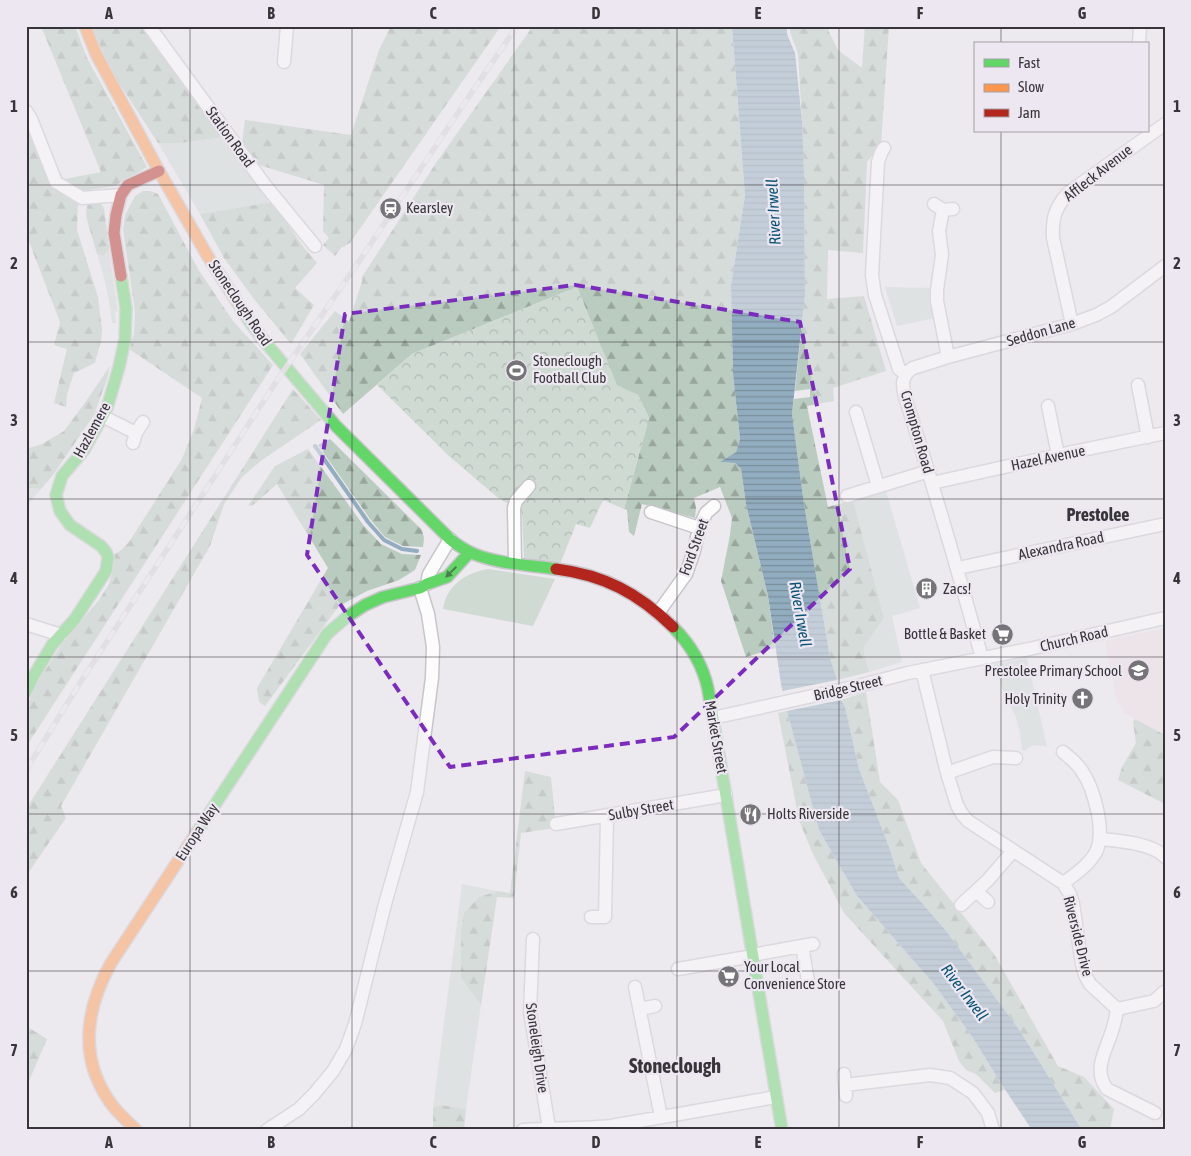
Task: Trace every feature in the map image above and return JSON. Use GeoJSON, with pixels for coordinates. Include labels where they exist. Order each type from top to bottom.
{"type":"FeatureCollection","features":[{"type":"Feature","properties":{"kind":"main road","name":"Stoneclough Road"},"geometry":{"type":"LineString","coordinates":[[85,26],[96,54],[159,171],[222,280],[265,342],[336,426],[450,539]]}},
{"type":"Feature","properties":{"kind":"main road"},"geometry":{"type":"LineString","coordinates":[[121,195],[128,185],[159,171]]}},
{"type":"Feature","properties":{"kind":"main road","name":"Hazlemere"},"geometry":{"type":"LineString","coordinates":[[26,692],[52,645],[75,619],[108,565],[108,557],[101,546],[70,525],[60,511],[56,495],[62,476],[84,450],[107,408],[125,339],[126,308],[114,233],[121,195]]}},
{"type":"Feature","properties":{"kind":"main road","name":"Market Street"},"geometry":{"type":"LineString","coordinates":[[450,539],[479,556],[569,571],[595,577],[619,588],[658,613],[683,639],[696,658],[706,680],[713,718],[782,1130]]}},
{"type":"Feature","properties":{"kind":"main road","name":"Europa Way"},"geometry":{"type":"LineString","coordinates":[[136,1130],[112,1105],[101,1086],[92,1063],[88,1029],[91,1010],[104,974],[327,634],[340,621],[371,602],[447,577],[470,552]]}},
{"type":"Feature","properties":{"kind":"street","name":"Station Road"},"geometry":{"type":"LineString","coordinates":[[149,26],[265,185],[315,246]]}},
{"type":"Feature","properties":{"kind":"street"},"geometry":{"type":"LineString","coordinates":[[284,62],[287,26]]}},
{"type":"Feature","properties":{"kind":"street"},"geometry":{"type":"LineString","coordinates":[[1139,42],[1140,26]]}},
{"type":"Feature","properties":{"kind":"street"},"geometry":{"type":"LineString","coordinates":[[26,111],[56,182],[82,198],[121,195]]}},
{"type":"Feature","properties":{"kind":"street","name":"Affleck Avenue"},"geometry":{"type":"LineString","coordinates":[[1148,132],[1165,124]]}},
{"type":"Feature","properties":{"kind":"street","name":"Affleck Avenue"},"geometry":{"type":"LineString","coordinates":[[1072,324],[1053,238],[1052,225],[1055,210],[1068,193],[1139,136]]}},
{"type":"Feature","properties":{"kind":"street","name":"Crompton Road"},"geometry":{"type":"LineString","coordinates":[[884,148],[878,162],[872,275],[875,294],[900,369],[906,374],[903,383],[905,397],[958,568],[982,658]]}},
{"type":"Feature","properties":{"kind":"street"},"geometry":{"type":"LineString","coordinates":[[943,208],[939,231],[942,255],[937,301],[948,357]]}},
{"type":"Feature","properties":{"kind":"street","name":"Seddon Lane"},"geometry":{"type":"LineString","coordinates":[[906,374],[913,368],[948,357],[1072,324],[1096,315],[1111,307],[1163,271]]}},
{"type":"Feature","properties":{"kind":"street"},"geometry":{"type":"LineString","coordinates":[[1138,385],[1148,437]]}},
{"type":"Feature","properties":{"kind":"street"},"geometry":{"type":"LineString","coordinates":[[1048,406],[1058,455]]}},
{"type":"Feature","properties":{"kind":"street"},"geometry":{"type":"LineString","coordinates":[[856,412],[878,486]]}},
{"type":"Feature","properties":{"kind":"street"},"geometry":{"type":"LineString","coordinates":[[102,416],[137,433]]}},
{"type":"Feature","properties":{"kind":"street","name":"Hazel Avenue"},"geometry":{"type":"LineString","coordinates":[[847,496],[878,486],[1058,455],[1165,433]]}},
{"type":"Feature","properties":{"kind":"street"},"geometry":{"type":"LineString","coordinates":[[515,563],[514,508],[516,501],[529,486]]}},
{"type":"Feature","properties":{"kind":"street","name":"Ford Street"},"geometry":{"type":"LineString","coordinates":[[658,613],[686,574],[699,528],[706,513],[714,506]]}},
{"type":"Feature","properties":{"kind":"street"},"geometry":{"type":"LineString","coordinates":[[650,512],[699,528]]}},
{"type":"Feature","properties":{"kind":"street","name":"Alexandra Road"},"geometry":{"type":"LineString","coordinates":[[958,568],[1165,524]]}},
{"type":"Feature","properties":{"kind":"street"},"geometry":{"type":"LineString","coordinates":[[267,1130],[299,1109],[314,1094],[338,1064],[355,1024],[385,904],[417,792],[432,678],[433,647],[424,586],[450,539]]}},
{"type":"Feature","properties":{"kind":"street","name":"Church Road"},"geometry":{"type":"LineString","coordinates":[[982,658],[1165,618]]}},
{"type":"Feature","properties":{"kind":"street"},"geometry":{"type":"LineString","coordinates":[[26,624],[61,635]]}},
{"type":"Feature","properties":{"kind":"street","name":"Bridge Street"},"geometry":{"type":"LineString","coordinates":[[713,718],[982,658]]}},
{"type":"Feature","properties":{"kind":"street","name":"Riverside Drive"},"geometry":{"type":"LineString","coordinates":[[922,670],[947,773],[957,805],[962,814],[968,821],[1063,883],[1070,894],[1073,904],[1085,975],[1090,984],[1117,1009]]}},
{"type":"Feature","properties":{"kind":"street"},"geometry":{"type":"LineString","coordinates":[[1063,752],[1078,757],[1096,806],[1100,825],[1100,839],[1140,846],[1154,850],[1165,857]]}},
{"type":"Feature","properties":{"kind":"street"},"geometry":{"type":"LineString","coordinates":[[947,773],[993,758],[1002,763],[1016,758]]}},
{"type":"Feature","properties":{"kind":"street","name":"Sulby Street"},"geometry":{"type":"LineString","coordinates":[[556,824],[726,795]]}},
{"type":"Feature","properties":{"kind":"street"},"geometry":{"type":"LineString","coordinates":[[591,917],[605,917],[607,816]]}},
{"type":"Feature","properties":{"kind":"street","name":"Riverside Drive"},"geometry":{"type":"LineString","coordinates":[[1063,883],[1086,865],[1096,852],[1100,839]]}},
{"type":"Feature","properties":{"kind":"street"},"geometry":{"type":"LineString","coordinates":[[961,905],[988,880],[1013,851]]}},
{"type":"Feature","properties":{"kind":"street"},"geometry":{"type":"LineString","coordinates":[[976,890],[988,902]]}},
{"type":"Feature","properties":{"kind":"street","name":"Stoneleigh Drive"},"geometry":{"type":"LineString","coordinates":[[534,939],[530,1012],[549,1128]]}},
{"type":"Feature","properties":{"kind":"street"},"geometry":{"type":"LineString","coordinates":[[678,969],[807,945],[808,981]]}},
{"type":"Feature","properties":{"kind":"street"},"geometry":{"type":"LineString","coordinates":[[636,987],[661,1117]]}},
{"type":"Feature","properties":{"kind":"street"},"geometry":{"type":"LineString","coordinates":[[1155,1113],[1107,1089],[1102,1083],[1100,1075],[1101,1063],[1114,1028],[1117,1009],[1154,1001],[1164,992]]}},
{"type":"Feature","properties":{"kind":"street"},"geometry":{"type":"LineString","coordinates":[[640,1009],[655,1006]]}},
{"type":"Feature","properties":{"kind":"street"},"geometry":{"type":"LineString","coordinates":[[845,1085],[930,1075],[950,1078],[972,1093],[988,1113],[993,1130]]}},
{"type":"Feature","properties":{"kind":"street"},"geometry":{"type":"LineString","coordinates":[[523,1130],[611,1126],[776,1097]]}},
{"type":"Feature","properties":{"kind":"highlighted area"},"geometry":{"type":"Polygon","coordinates":[[[575,285],[800,322],[850,569],[674,737],[450,767],[307,555],[345,314],[575,285]]]}},
{"type":"Feature","properties":{"kind":"shaded area","name":"Prestolee Primary School"},"geometry":{"type":"Polygon","coordinates":[[[1165,628],[1165,735],[1126,714],[1117,701],[1105,641],[1165,628]]]}},
{"type":"Feature","properties":{"kind":"green space"},"geometry":{"type":"Polygon","coordinates":[[[41,26],[75,26],[87,58],[147,167],[115,186],[83,191],[60,180],[101,172],[41,26]]]}},
{"type":"Feature","properties":{"kind":"green space"},"geometry":{"type":"Polygon","coordinates":[[[91,26],[146,26],[224,137],[180,143],[158,143],[112,72],[91,26]]]}},
{"type":"Feature","properties":{"kind":"green space"},"geometry":{"type":"Polygon","coordinates":[[[391,26],[501,26],[350,243],[341,248],[335,256],[323,245],[329,238],[323,231],[324,185],[259,165],[242,143],[245,120],[351,135],[379,50],[391,26]]]}},
{"type":"Feature","properties":{"kind":"green space"},"geometry":{"type":"Polygon","coordinates":[[[533,26],[732,26],[745,195],[731,286],[733,374],[740,439],[736,452],[721,462],[735,463],[741,469],[746,504],[768,596],[775,648],[746,657],[721,581],[732,518],[720,487],[694,498],[695,518],[642,504],[634,536],[629,532],[627,510],[624,509],[649,418],[638,395],[617,386],[577,287],[412,354],[343,414],[300,354],[335,311],[349,322],[362,277],[436,163],[533,26]]]}},
{"type":"Feature","properties":{"kind":"green space"},"geometry":{"type":"Polygon","coordinates":[[[790,26],[827,26],[838,50],[862,68],[865,26],[889,26],[881,145],[867,162],[863,253],[828,250],[827,299],[864,296],[886,371],[833,388],[834,401],[807,406],[828,507],[853,500],[884,618],[863,648],[869,672],[837,680],[830,658],[804,504],[792,414],[794,399],[810,397],[810,389],[795,391],[805,293],[804,173],[798,54],[790,32],[790,26]]]}},
{"type":"Feature","properties":{"kind":"green space"},"geometry":{"type":"Polygon","coordinates":[[[26,123],[53,186],[78,200],[77,230],[98,297],[102,329],[95,363],[74,373],[67,394],[66,407],[54,403],[67,349],[54,345],[60,322],[26,234],[26,123]]]}},
{"type":"Feature","properties":{"kind":"green space"},"geometry":{"type":"Polygon","coordinates":[[[224,137],[272,202],[200,214],[158,143],[180,143],[224,137]]]}},
{"type":"Feature","properties":{"kind":"green space"},"geometry":{"type":"Polygon","coordinates":[[[143,191],[158,194],[198,269],[233,321],[273,365],[26,747],[26,708],[36,685],[62,644],[99,600],[109,584],[113,570],[114,555],[129,542],[182,459],[194,429],[202,398],[129,349],[134,334],[135,311],[123,230],[125,215],[135,196],[143,191]]]}},
{"type":"Feature","properties":{"kind":"green space"},"geometry":{"type":"Polygon","coordinates":[[[99,202],[104,208],[109,249],[103,256],[97,254],[86,212],[88,203],[99,202]]]}},
{"type":"Feature","properties":{"kind":"green space"},"geometry":{"type":"Polygon","coordinates":[[[272,202],[317,263],[295,288],[314,305],[291,344],[254,299],[224,258],[200,214],[272,202]]]}},
{"type":"Feature","properties":{"kind":"green space"},"geometry":{"type":"Polygon","coordinates":[[[109,249],[118,312],[115,311],[116,323],[112,323],[110,305],[97,254],[103,256],[109,249]]]}},
{"type":"Feature","properties":{"kind":"green space"},"geometry":{"type":"Polygon","coordinates":[[[577,287],[617,385],[638,395],[649,418],[624,509],[603,500],[590,528],[576,524],[560,564],[524,559],[522,512],[497,497],[449,456],[377,385],[412,354],[577,287]]]}},
{"type":"Feature","properties":{"kind":"green space"},"geometry":{"type":"Polygon","coordinates":[[[885,287],[932,288],[935,318],[897,326],[885,287]]]}},
{"type":"Feature","properties":{"kind":"green space"},"geometry":{"type":"Polygon","coordinates":[[[110,366],[94,415],[53,475],[41,489],[26,488],[26,449],[42,444],[64,431],[110,366]]]}},
{"type":"Feature","properties":{"kind":"green space"},"geometry":{"type":"Polygon","coordinates":[[[293,389],[321,420],[262,460],[242,477],[224,504],[210,546],[61,806],[66,818],[26,876],[26,809],[293,389]]]}},
{"type":"Feature","properties":{"kind":"green space"},"geometry":{"type":"Polygon","coordinates":[[[330,439],[422,530],[424,538],[423,547],[403,546],[385,537],[370,519],[318,445],[330,439]]]}},
{"type":"Feature","properties":{"kind":"green space"},"geometry":{"type":"Polygon","coordinates":[[[308,449],[364,526],[381,544],[402,554],[421,555],[415,570],[399,580],[367,591],[339,606],[265,706],[259,702],[257,688],[328,568],[277,484],[253,505],[248,506],[275,466],[308,449]]]}},
{"type":"Feature","properties":{"kind":"green space"},"geometry":{"type":"Polygon","coordinates":[[[26,488],[41,489],[26,507],[26,488]]]}},
{"type":"Feature","properties":{"kind":"green space"},"geometry":{"type":"Polygon","coordinates":[[[886,491],[920,608],[892,616],[902,662],[869,672],[863,648],[884,618],[853,500],[886,491]]]}},
{"type":"Feature","properties":{"kind":"green space"},"geometry":{"type":"Polygon","coordinates":[[[488,569],[555,579],[533,626],[443,609],[446,597],[455,584],[470,574],[488,569]]]}},
{"type":"Feature","properties":{"kind":"green space"},"geometry":{"type":"Polygon","coordinates":[[[1027,658],[1047,747],[1035,746],[1022,751],[1016,717],[1004,693],[994,664],[1027,658]]]}},
{"type":"Feature","properties":{"kind":"green space"},"geometry":{"type":"Polygon","coordinates":[[[866,692],[880,782],[898,800],[921,863],[994,954],[1058,1066],[1084,1077],[1114,1109],[1110,1130],[1082,1130],[1020,1031],[947,932],[899,878],[859,769],[845,707],[841,700],[866,692]]]}},
{"type":"Feature","properties":{"kind":"green space"},"geometry":{"type":"Polygon","coordinates":[[[787,711],[819,830],[857,896],[934,984],[973,1038],[1005,1090],[995,1093],[976,1074],[966,1070],[959,1061],[943,1021],[844,913],[812,852],[799,820],[778,713],[787,711]]]}},
{"type":"Feature","properties":{"kind":"green space"},"geometry":{"type":"Polygon","coordinates":[[[1135,719],[1165,735],[1165,804],[1118,780],[1122,767],[1136,743],[1133,722],[1135,719]]]}},
{"type":"Feature","properties":{"kind":"green space"},"geometry":{"type":"Polygon","coordinates":[[[525,771],[551,777],[556,828],[521,833],[514,898],[497,897],[481,1005],[461,978],[461,931],[464,913],[479,897],[497,891],[510,893],[525,771]]]}},
{"type":"Feature","properties":{"kind":"green space"},"geometry":{"type":"Polygon","coordinates":[[[462,884],[497,891],[479,897],[461,978],[481,1005],[466,1109],[441,1105],[433,1108],[462,884]]]}},
{"type":"Feature","properties":{"kind":"green space"},"geometry":{"type":"Polygon","coordinates":[[[26,1026],[47,1039],[26,1088],[26,1026]]]}},
{"type":"Feature","properties":{"kind":"green space"},"geometry":{"type":"Polygon","coordinates":[[[441,1105],[466,1109],[464,1130],[433,1130],[433,1108],[441,1105]]]}},
{"type":"Feature","properties":{"kind":"water","name":"River Irwell"},"geometry":{"type":"Polygon","coordinates":[[[732,26],[787,26],[787,34],[795,53],[802,121],[805,294],[792,414],[804,504],[830,658],[841,700],[845,707],[859,769],[899,878],[947,932],[1020,1031],[1082,1130],[1032,1130],[973,1038],[934,984],[857,896],[819,830],[781,684],[768,596],[746,504],[741,469],[735,463],[720,462],[736,452],[740,439],[733,374],[731,286],[745,195],[732,26]]]}},
{"type":"Feature","properties":{"kind":"pier"},"geometry":{"type":"Polygon","coordinates":[[[837,680],[841,700],[787,711],[782,691],[837,680]]]}},
{"type":"Feature","properties":{"kind":"waterway"},"geometry":{"type":"LineString","coordinates":[[315,446],[368,522],[384,540],[402,549],[417,551]]}},
{"type":"Feature","properties":{"kind":"railway"},"geometry":{"type":"LineString","coordinates":[[26,770],[80,683],[278,379],[517,26]]}},
{"type":"Feature","properties":{"kind":"traffic: fast"},"geometry":{"type":"LineString","coordinates":[[26,692],[52,645],[75,619],[106,571],[108,557],[106,552],[101,546],[70,525],[60,511],[56,495],[62,476],[84,450],[107,408],[125,339],[126,308],[121,276]]}},
{"type":"Feature","properties":{"kind":"traffic: fast"},"geometry":{"type":"LineString","coordinates":[[237,302],[265,342],[336,426],[450,539],[467,551],[484,557],[504,562],[556,569]]}},
{"type":"Feature","properties":{"kind":"traffic: fast"},"geometry":{"type":"LineString","coordinates":[[197,832],[327,634],[348,616],[365,605],[383,597],[420,588],[447,577],[470,552]]}},
{"type":"Feature","properties":{"kind":"traffic: fast"},"geometry":{"type":"LineString","coordinates":[[673,627],[695,656],[703,672],[708,689],[782,1130]]}},
{"type":"Feature","properties":{"kind":"traffic: slow"},"geometry":{"type":"LineString","coordinates":[[85,26],[96,54],[159,171],[207,255],[237,302]]}},
{"type":"Feature","properties":{"kind":"traffic: slow"},"geometry":{"type":"LineString","coordinates":[[136,1130],[112,1105],[101,1088],[90,1052],[91,1016],[95,999],[111,963],[197,832]]}},
{"type":"Feature","properties":{"kind":"traffic: jam"},"geometry":{"type":"LineString","coordinates":[[121,276],[114,233],[121,195],[128,185],[159,171]]}},
{"type":"Feature","properties":{"kind":"traffic: jam"},"geometry":{"type":"LineString","coordinates":[[556,569],[590,576],[619,587],[647,604],[673,627]]}},
{"type":"Feature","properties":{"kind":"place","name":"Kearsley"},"geometry":{"type":"Point","coordinates":[390,208]}},
{"type":"Feature","properties":{"kind":"place","name":"Stoneclough Football Club"},"geometry":{"type":"Point","coordinates":[517,370]}},
{"type":"Feature","properties":{"kind":"place","name":"Zacs!"},"geometry":{"type":"Point","coordinates":[927,589]}},
{"type":"Feature","properties":{"kind":"place","name":"Bottle & Basket"},"geometry":{"type":"Point","coordinates":[1002,634]}},
{"type":"Feature","properties":{"kind":"place","name":"Prestolee Primary School"},"geometry":{"type":"Point","coordinates":[1138,671]}},
{"type":"Feature","properties":{"kind":"place","name":"Holy Trinity"},"geometry":{"type":"Point","coordinates":[1083,699]}},
{"type":"Feature","properties":{"kind":"place","name":"Holts Riverside"},"geometry":{"type":"Point","coordinates":[751,814]}},
{"type":"Feature","properties":{"kind":"place","name":"Your Local Convenience Store"},"geometry":{"type":"Point","coordinates":[728,976]}},
{"type":"Feature","properties":{"kind":"district","name":"Prestolee"},"geometry":{"type":"Point","coordinates":[1098,515]}},
{"type":"Feature","properties":{"kind":"district","name":"Stoneclough"},"geometry":{"type":"Point","coordinates":[675,1066]}}]}
